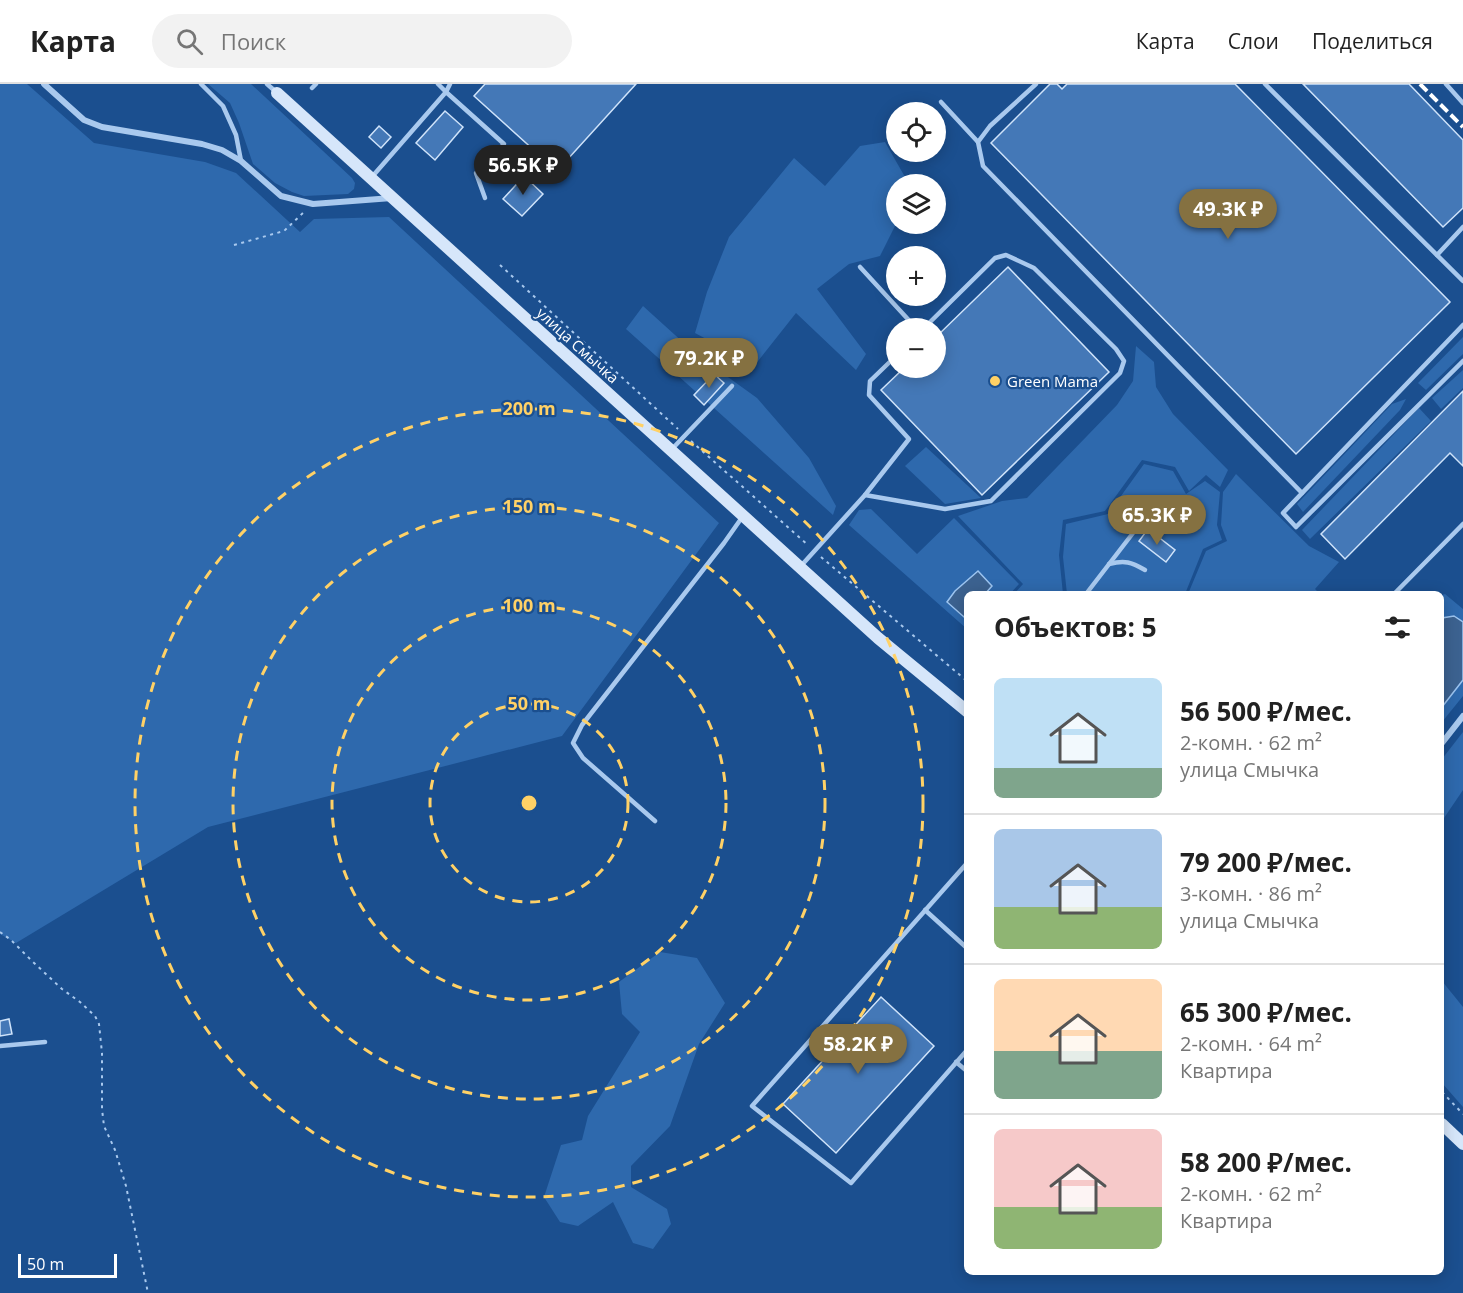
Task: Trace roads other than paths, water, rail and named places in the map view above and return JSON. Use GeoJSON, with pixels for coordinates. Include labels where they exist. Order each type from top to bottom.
{"type":"FeatureCollection","features":[{"type":"Feature","properties":{"kind":"street"},"geometry":{"type":"LineString","coordinates":[[44,84],[84,120],[102,127],[202,144],[222,150],[241,161],[281,196],[312,204],[393,198]]}},
{"type":"Feature","properties":{"kind":"street","name":"улица Смычка"},"geometry":{"type":"LineString","coordinates":[[277,93],[879,638],[964,709]]}},
{"type":"Feature","properties":{"kind":"street"},"geometry":{"type":"LineString","coordinates":[[1444,740],[1463,716]]}},
{"type":"Feature","properties":{"kind":"street"},"geometry":{"type":"LineString","coordinates":[[1444,1126],[1463,1144]]}},
{"type":"Feature","properties":{"kind":"lane"},"geometry":{"type":"LineString","coordinates":[[201,84],[224,106],[236,135],[241,161]]}},
{"type":"Feature","properties":{"kind":"lane"},"geometry":{"type":"LineString","coordinates":[[267,84],[277,93]]}},
{"type":"Feature","properties":{"kind":"lane"},"geometry":{"type":"LineString","coordinates":[[438,84],[504,144],[476,173],[485,198]]}},
{"type":"Feature","properties":{"kind":"lane"},"geometry":{"type":"LineString","coordinates":[[371,178],[446,92],[450,84]]}},
{"type":"Feature","properties":{"kind":"lane"},"geometry":{"type":"LineString","coordinates":[[978,142],[990,126],[1036,84]]}},
{"type":"Feature","properties":{"kind":"lane"},"geometry":{"type":"LineString","coordinates":[[1264,84],[1463,281]]}},
{"type":"Feature","properties":{"kind":"lane"},"geometry":{"type":"LineString","coordinates":[[1446,84],[1463,103]]}},
{"type":"Feature","properties":{"kind":"lane"},"geometry":{"type":"LineString","coordinates":[[946,107],[978,142],[983,166],[1302,493]]}},
{"type":"Feature","properties":{"kind":"lane"},"geometry":{"type":"LineString","coordinates":[[1437,255],[1463,228]]}},
{"type":"Feature","properties":{"kind":"lane"},"geometry":{"type":"LineString","coordinates":[[865,495],[945,509],[991,501],[1120,374],[1124,361],[1116,349],[1034,268],[1006,255],[995,258],[934,318]]}},
{"type":"Feature","properties":{"kind":"lane"},"geometry":{"type":"LineString","coordinates":[[860,267],[907,318]]}},
{"type":"Feature","properties":{"kind":"lane"},"geometry":{"type":"LineString","coordinates":[[1463,325],[1283,513],[1296,527],[1463,361]]}},
{"type":"Feature","properties":{"kind":"lane"},"geometry":{"type":"LineString","coordinates":[[800,567],[865,495],[909,439],[869,395],[870,381],[886,366]]}},
{"type":"Feature","properties":{"kind":"lane"},"geometry":{"type":"LineString","coordinates":[[671,450],[732,386]]}},
{"type":"Feature","properties":{"kind":"lane"},"geometry":{"type":"LineString","coordinates":[[655,820],[583,758],[573,743],[582,725],[743,516]]}},
{"type":"Feature","properties":{"kind":"lane"},"geometry":{"type":"LineString","coordinates":[[1397,591],[1463,524]]}},
{"type":"Feature","properties":{"kind":"lane"},"geometry":{"type":"LineString","coordinates":[[1088,591],[1133,533]]}},
{"type":"Feature","properties":{"kind":"lane"},"geometry":{"type":"LineString","coordinates":[[1109,564],[1119,561],[1132,563],[1145,570]]}},
{"type":"Feature","properties":{"kind":"lane"},"geometry":{"type":"LineString","coordinates":[[964,867],[752,1106],[851,1182],[964,1053]]}},
{"type":"Feature","properties":{"kind":"lane"},"geometry":{"type":"LineString","coordinates":[[926,910],[964,945]]}},
{"type":"Feature","properties":{"kind":"lane"},"geometry":{"type":"LineString","coordinates":[[0,1046],[45,1042]]}},
{"type":"Feature","properties":{"kind":"lane"},"geometry":{"type":"LineString","coordinates":[[956,1062],[964,1069]]}},
{"type":"Feature","properties":{"kind":"railway"},"geometry":{"type":"LineString","coordinates":[[1420,84],[1463,127]]}},
{"type":"Feature","properties":{"kind":"place","name":"Green Mama"},"geometry":{"type":"Point","coordinates":[995,381]}}]}
